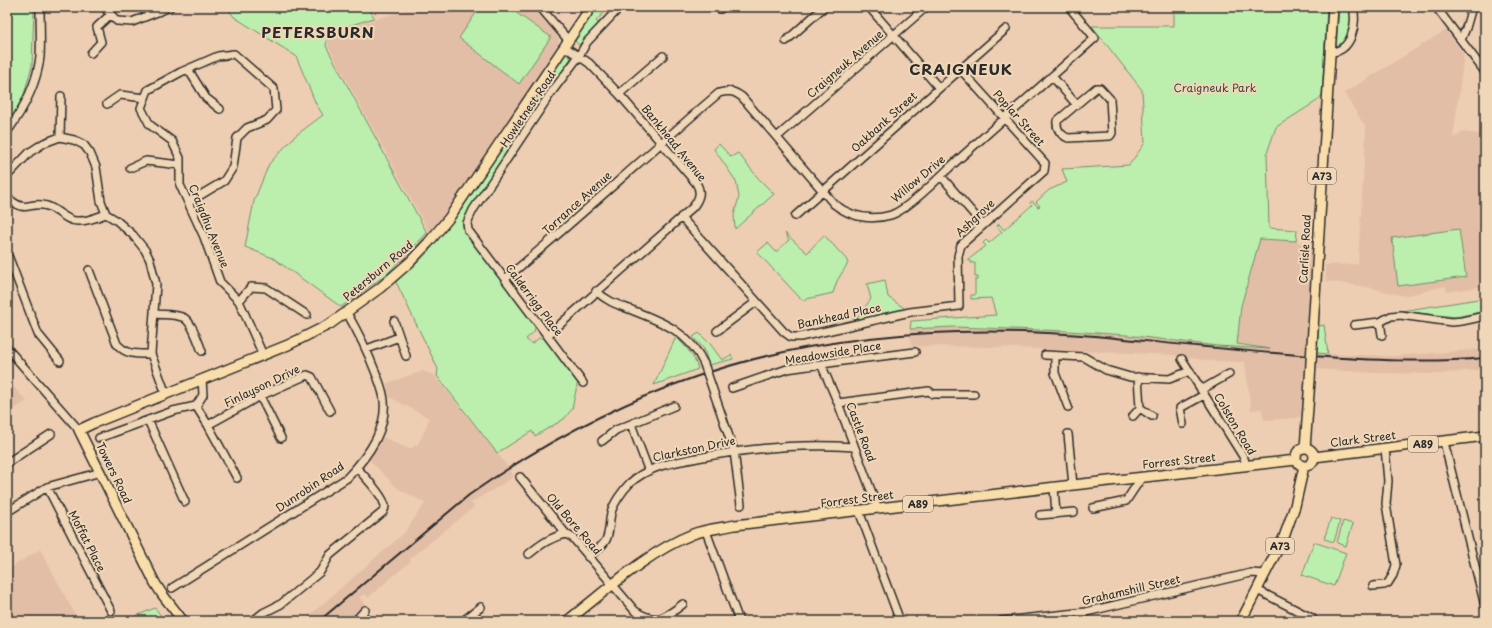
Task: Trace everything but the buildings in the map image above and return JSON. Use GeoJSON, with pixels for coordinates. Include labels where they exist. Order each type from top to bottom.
{"type":"FeatureCollection","features":[{"type":"Feature","properties":{"kind":"main road","name":"Petersburn Road"},"geometry":{"type":"LineString","coordinates":[[79,430],[263,355],[314,332],[347,312],[380,288],[410,262],[449,218],[591,7]]}},
{"type":"Feature","properties":{"kind":"main road","name":"Carlisle Road"},"geometry":{"type":"LineString","coordinates":[[1305,448],[1333,7]]}},
{"type":"Feature","properties":{"kind":"main road","name":"Towers Road"},"geometry":{"type":"LineString","coordinates":[[79,430],[101,472],[130,535],[155,582],[162,594],[183,621]]}},
{"type":"Feature","properties":{"kind":"main road","name":"Clark Street"},"geometry":{"type":"LineString","coordinates":[[1314,457],[1485,436]]}},
{"type":"Feature","properties":{"kind":"main road"},"geometry":{"type":"LineString","coordinates":[[1305,448],[1311,450],[1314,457],[1310,465],[1304,466],[1299,464],[1296,460],[1296,456],[1299,450],[1305,448]]}},
{"type":"Feature","properties":{"kind":"main road","name":"Forrest Street"},"geometry":{"type":"LineString","coordinates":[[567,621],[646,560],[676,542],[694,534],[706,531],[735,525],[1296,460]]}},
{"type":"Feature","properties":{"kind":"main road","name":"A73"},"geometry":{"type":"LineString","coordinates":[[1241,621],[1288,527],[1295,506],[1304,466]]}},
{"type":"Feature","properties":{"kind":"street"},"geometry":{"type":"LineString","coordinates":[[7,132],[18,118],[26,102],[37,72],[40,57],[40,7]]}},
{"type":"Feature","properties":{"kind":"street"},"geometry":{"type":"LineString","coordinates":[[104,7],[117,21],[132,22],[170,7]]}},
{"type":"Feature","properties":{"kind":"street","name":"Bankhead Avenue"},"geometry":{"type":"LineString","coordinates":[[540,7],[567,44],[579,56],[589,63],[662,142],[699,187],[700,193],[696,203],[548,335]]}},
{"type":"Feature","properties":{"kind":"street","name":"Howletnest Road"},"geometry":{"type":"LineString","coordinates":[[468,230],[467,223],[473,210],[551,93],[579,56],[587,42],[620,7]]}},
{"type":"Feature","properties":{"kind":"street"},"geometry":{"type":"LineString","coordinates":[[786,40],[824,7]]}},
{"type":"Feature","properties":{"kind":"street"},"geometry":{"type":"LineString","coordinates":[[869,7],[939,88]]}},
{"type":"Feature","properties":{"kind":"street","name":"Craigneuk Avenue"},"geometry":{"type":"LineString","coordinates":[[777,137],[926,7]]}},
{"type":"Feature","properties":{"kind":"street","name":"Willow Drive"},"geometry":{"type":"LineString","coordinates":[[662,142],[719,92],[728,90],[736,92],[777,137],[822,192],[834,204],[845,212],[860,217],[874,218],[892,214],[905,206],[941,176],[1095,38],[1069,7]]}},
{"type":"Feature","properties":{"kind":"street"},"geometry":{"type":"LineString","coordinates":[[1330,52],[1340,51],[1348,42],[1354,25],[1353,7]]}},
{"type":"Feature","properties":{"kind":"street"},"geometry":{"type":"LineString","coordinates":[[1436,7],[1485,72]]}},
{"type":"Feature","properties":{"kind":"street"},"geometry":{"type":"LineString","coordinates":[[1461,40],[1472,7]]}},
{"type":"Feature","properties":{"kind":"street"},"geometry":{"type":"LineString","coordinates":[[91,53],[101,42],[97,27],[111,14]]}},
{"type":"Feature","properties":{"kind":"street","name":"Oakbank Street"},"geometry":{"type":"LineString","coordinates":[[795,216],[1006,29]]}},
{"type":"Feature","properties":{"kind":"street"},"geometry":{"type":"LineString","coordinates":[[107,104],[120,95],[145,98],[148,90],[188,69],[218,56],[234,54],[274,89],[276,110],[267,120],[247,128],[237,138],[233,167],[224,181],[188,202]]}},
{"type":"Feature","properties":{"kind":"street"},"geometry":{"type":"LineString","coordinates":[[619,94],[663,56]]}},
{"type":"Feature","properties":{"kind":"street"},"geometry":{"type":"LineString","coordinates":[[188,69],[206,98],[220,109]]}},
{"type":"Feature","properties":{"kind":"street","name":"Poplar Street"},"geometry":{"type":"LineString","coordinates":[[961,70],[1045,164]]}},
{"type":"Feature","properties":{"kind":"street"},"geometry":{"type":"LineString","coordinates":[[1052,76],[1076,104]]}},
{"type":"Feature","properties":{"kind":"street"},"geometry":{"type":"LineString","coordinates":[[1096,88],[1100,88],[1110,99],[1112,134],[1110,136],[1068,138],[1063,136],[1058,130],[1056,125],[1057,121],[1076,104],[1096,88]]}},
{"type":"Feature","properties":{"kind":"street"},"geometry":{"type":"LineString","coordinates":[[60,96],[60,136]]}},
{"type":"Feature","properties":{"kind":"street","name":"Craigdhu Avenue"},"geometry":{"type":"LineString","coordinates":[[145,98],[141,108],[150,125],[172,141],[180,158],[180,184],[204,237],[220,282],[239,301],[263,355]]}},
{"type":"Feature","properties":{"kind":"street"},"geometry":{"type":"LineString","coordinates":[[7,176],[30,152],[44,143],[60,136],[84,145],[90,153],[96,167],[101,201],[106,214],[116,220],[133,235],[145,250],[154,272],[156,284],[150,354],[166,394]]}},
{"type":"Feature","properties":{"kind":"street","name":"Torrance Avenue"},"geometry":{"type":"LineString","coordinates":[[505,279],[553,240],[662,142]]}},
{"type":"Feature","properties":{"kind":"street"},"geometry":{"type":"LineString","coordinates":[[130,168],[146,161],[180,164]]}},
{"type":"Feature","properties":{"kind":"street","name":"Ashgrove"},"geometry":{"type":"LineString","coordinates":[[959,306],[958,256],[961,245],[1044,171],[1045,164]]}},
{"type":"Feature","properties":{"kind":"street"},"geometry":{"type":"LineString","coordinates":[[941,176],[983,225]]}},
{"type":"Feature","properties":{"kind":"street"},"geometry":{"type":"LineString","coordinates":[[7,197],[16,205],[24,207],[40,205],[47,206],[75,222],[106,214]]}},
{"type":"Feature","properties":{"kind":"street","name":"Bankhead Place"},"geometry":{"type":"LineString","coordinates":[[680,217],[756,302],[784,332],[791,337],[910,312],[959,306]]}},
{"type":"Feature","properties":{"kind":"street","name":"Calderrigg Place"},"geometry":{"type":"LineString","coordinates":[[468,230],[583,382]]}},
{"type":"Feature","properties":{"kind":"street"},"geometry":{"type":"LineString","coordinates":[[9,258],[11,274],[38,334],[60,361]]}},
{"type":"Feature","properties":{"kind":"street"},"geometry":{"type":"LineString","coordinates":[[89,270],[117,344],[122,350],[128,353],[150,354]]}},
{"type":"Feature","properties":{"kind":"street"},"geometry":{"type":"LineString","coordinates":[[239,301],[251,287],[266,288],[307,315]]}},
{"type":"Feature","properties":{"kind":"street"},"geometry":{"type":"LineString","coordinates":[[596,292],[607,301],[660,320],[676,330],[697,350],[704,364],[734,451],[742,505]]}},
{"type":"Feature","properties":{"kind":"street"},"geometry":{"type":"LineString","coordinates":[[717,330],[756,302]]}},
{"type":"Feature","properties":{"kind":"street","name":"Dunrobin Road"},"geometry":{"type":"LineString","coordinates":[[172,588],[347,478],[368,454],[379,433],[384,405],[381,386],[367,349],[347,312]]}},
{"type":"Feature","properties":{"kind":"street"},"geometry":{"type":"LineString","coordinates":[[154,314],[181,316],[186,318],[193,328],[202,351]]}},
{"type":"Feature","properties":{"kind":"street"},"geometry":{"type":"LineString","coordinates":[[1354,325],[1380,322],[1391,316],[1400,315],[1452,322],[1485,316]]}},
{"type":"Feature","properties":{"kind":"street"},"geometry":{"type":"LineString","coordinates":[[394,321],[406,356]]}},
{"type":"Feature","properties":{"kind":"street"},"geometry":{"type":"LineString","coordinates":[[1380,322],[1382,335]]}},
{"type":"Feature","properties":{"kind":"street"},"geometry":{"type":"LineString","coordinates":[[367,349],[399,337]]}},
{"type":"Feature","properties":{"kind":"street","name":"Towers Road"},"geometry":{"type":"LineString","coordinates":[[7,348],[79,430]]}},
{"type":"Feature","properties":{"kind":"street","name":"Meadowside Place"},"geometry":{"type":"LineString","coordinates":[[732,388],[787,369],[915,352]]}},
{"type":"Feature","properties":{"kind":"street"},"geometry":{"type":"LineString","coordinates":[[1044,355],[1084,357],[1106,370],[1130,377],[1169,379],[1190,371]]}},
{"type":"Feature","properties":{"kind":"street"},"geometry":{"type":"LineString","coordinates":[[1054,356],[1055,372],[1068,407]]}},
{"type":"Feature","properties":{"kind":"street","name":"Colston Road"},"geometry":{"type":"LineString","coordinates":[[1182,358],[1244,458],[1246,466]]}},
{"type":"Feature","properties":{"kind":"street","name":"Castle Road"},"geometry":{"type":"LineString","coordinates":[[821,364],[838,403],[878,509]]}},
{"type":"Feature","properties":{"kind":"street"},"geometry":{"type":"LineString","coordinates":[[1203,392],[1229,374]]}},
{"type":"Feature","properties":{"kind":"street","name":"Finlayson Drive"},"geometry":{"type":"LineString","coordinates":[[208,425],[260,396],[307,375],[312,377],[330,411]]}},
{"type":"Feature","properties":{"kind":"street"},"geometry":{"type":"LineString","coordinates":[[1133,416],[1140,408],[1138,377]]}},
{"type":"Feature","properties":{"kind":"street"},"geometry":{"type":"LineString","coordinates":[[99,438],[173,411],[196,406],[203,395],[202,379]]}},
{"type":"Feature","properties":{"kind":"street"},"geometry":{"type":"LineString","coordinates":[[838,403],[929,391],[934,394],[974,394]]}},
{"type":"Feature","properties":{"kind":"street","name":"Colston Road"},"geometry":{"type":"LineString","coordinates":[[1183,424],[1180,408],[1203,392]]}},
{"type":"Feature","properties":{"kind":"street"},"geometry":{"type":"LineString","coordinates":[[260,396],[281,438]]}},
{"type":"Feature","properties":{"kind":"street"},"geometry":{"type":"LineString","coordinates":[[196,406],[208,425],[236,478]]}},
{"type":"Feature","properties":{"kind":"street"},"geometry":{"type":"LineString","coordinates":[[602,441],[616,430],[674,406]]}},
{"type":"Feature","properties":{"kind":"street"},"geometry":{"type":"LineString","coordinates":[[1140,408],[1152,416]]}},
{"type":"Feature","properties":{"kind":"street"},"geometry":{"type":"LineString","coordinates":[[148,420],[185,502]]}},
{"type":"Feature","properties":{"kind":"street"},"geometry":{"type":"LineString","coordinates":[[631,424],[648,469]]}},
{"type":"Feature","properties":{"kind":"street"},"geometry":{"type":"LineString","coordinates":[[7,463],[51,434]]}},
{"type":"Feature","properties":{"kind":"street"},"geometry":{"type":"LineString","coordinates":[[1068,434],[1073,485]]}},
{"type":"Feature","properties":{"kind":"street"},"geometry":{"type":"LineString","coordinates":[[1444,442],[1485,606]]}},
{"type":"Feature","properties":{"kind":"street","name":"Clarkston Drive"},"geometry":{"type":"LineString","coordinates":[[588,557],[605,542],[611,512],[629,483],[648,469],[734,451],[788,445],[822,444],[854,447]]}},
{"type":"Feature","properties":{"kind":"street"},"geometry":{"type":"LineString","coordinates":[[1373,586],[1388,583],[1393,575],[1396,565],[1386,504],[1388,481],[1386,448]]}},
{"type":"Feature","properties":{"kind":"street"},"geometry":{"type":"LineString","coordinates":[[252,621],[263,612],[281,604],[320,572],[330,555],[383,512],[385,508],[384,503],[357,468]]}},
{"type":"Feature","properties":{"kind":"street"},"geometry":{"type":"LineString","coordinates":[[7,512],[47,487],[101,472]]}},
{"type":"Feature","properties":{"kind":"street","name":"Old Bore Road"},"geometry":{"type":"LineString","coordinates":[[520,477],[566,534],[573,538],[612,586],[635,611],[649,619],[658,620]]}},
{"type":"Feature","properties":{"kind":"street"},"geometry":{"type":"LineString","coordinates":[[1092,508],[1126,501],[1142,477]]}},
{"type":"Feature","properties":{"kind":"street","name":"Moffat Place"},"geometry":{"type":"LineString","coordinates":[[47,487],[111,606]]}},
{"type":"Feature","properties":{"kind":"street"},"geometry":{"type":"LineString","coordinates":[[1054,487],[1056,514]]}},
{"type":"Feature","properties":{"kind":"street"},"geometry":{"type":"LineString","coordinates":[[859,511],[900,621]]}},
{"type":"Feature","properties":{"kind":"street"},"geometry":{"type":"LineString","coordinates":[[1040,515],[1074,512]]}},
{"type":"Feature","properties":{"kind":"street"},"geometry":{"type":"LineString","coordinates":[[706,531],[739,621]]}},
{"type":"Feature","properties":{"kind":"street"},"geometry":{"type":"LineString","coordinates":[[529,554],[545,541],[555,536],[566,534]]}},
{"type":"Feature","properties":{"kind":"street","name":"Grahamshill Street"},"geometry":{"type":"LineString","coordinates":[[1001,621],[1086,612],[1251,573],[1265,574]]}},
{"type":"Feature","properties":{"kind":"street"},"geometry":{"type":"LineString","coordinates":[[1257,590],[1312,618]]}},
{"type":"Feature","properties":{"kind":"street"},"geometry":{"type":"LineString","coordinates":[[658,620],[667,616],[683,604]]}},
{"type":"Feature","properties":{"kind":"street"},"geometry":{"type":"LineString","coordinates":[[463,621],[481,607]]}},
{"type":"Feature","properties":{"kind":"street"},"geometry":{"type":"LineString","coordinates":[[354,621],[365,610]]}},
{"type":"Feature","properties":{"kind":"shaded area"},"geometry":{"type":"Polygon","coordinates":[[[414,7],[534,7],[558,35],[559,44],[497,139],[448,210],[429,232],[328,46],[330,34],[414,7]]]}},
{"type":"Feature","properties":{"kind":"shaded area"},"geometry":{"type":"Polygon","coordinates":[[[1446,30],[1464,55],[1453,138],[1463,132],[1479,134],[1485,142],[1485,286],[1447,292],[1446,286],[1404,296],[1367,287],[1326,281],[1325,265],[1358,264],[1366,128],[1344,93],[1446,30]]]}},
{"type":"Feature","properties":{"kind":"shaded area"},"geometry":{"type":"Polygon","coordinates":[[[1260,239],[1296,241],[1312,248],[1307,351],[1328,354],[1392,356],[1485,349],[1485,369],[1439,374],[1376,373],[1316,369],[1305,373],[1302,415],[1297,418],[1264,420],[1262,409],[1251,410],[1245,362],[1209,361],[1173,355],[988,347],[911,346],[910,329],[954,327],[1027,329],[1126,335],[1217,346],[1263,349],[1237,344],[1241,306],[1260,239]]]}},
{"type":"Feature","properties":{"kind":"shaded area"},"geometry":{"type":"Polygon","coordinates":[[[423,371],[434,375],[505,463],[514,477],[471,503],[474,507],[410,559],[411,561],[368,598],[365,594],[359,597],[365,604],[347,621],[303,621],[404,533],[425,503],[397,488],[369,460],[383,437],[409,449],[418,444],[429,418],[389,397],[387,383],[423,371]]]}},
{"type":"Feature","properties":{"kind":"shaded area"},"geometry":{"type":"Polygon","coordinates":[[[7,380],[27,401],[7,414],[7,380]]]}},
{"type":"Feature","properties":{"kind":"shaded area"},"geometry":{"type":"Polygon","coordinates":[[[40,549],[79,621],[7,621],[7,570],[40,549]]]}},
{"type":"Feature","properties":{"kind":"green space"},"geometry":{"type":"Polygon","coordinates":[[[7,7],[34,7],[32,66],[24,94],[11,119],[7,123],[7,7]]]}},
{"type":"Feature","properties":{"kind":"green space"},"geometry":{"type":"Polygon","coordinates":[[[227,7],[369,7],[374,18],[329,32],[326,46],[427,233],[387,274],[341,307],[273,258],[245,247],[254,201],[269,164],[295,136],[323,115],[316,104],[296,56],[234,17],[227,7]]]}},
{"type":"Feature","properties":{"kind":"green space"},"geometry":{"type":"Polygon","coordinates":[[[480,7],[508,7],[551,37],[519,84],[459,38],[480,7]]]}},
{"type":"Feature","properties":{"kind":"green space"},"geometry":{"type":"Polygon","coordinates":[[[597,7],[609,7],[596,21],[599,24],[579,45],[575,41],[597,7]]]}},
{"type":"Feature","properties":{"kind":"green space","name":"Craigneuk Park"},"geometry":{"type":"Polygon","coordinates":[[[1174,7],[1327,7],[1322,95],[1317,101],[1276,127],[1267,153],[1269,228],[1297,230],[1296,241],[1260,239],[1241,306],[1237,344],[1270,349],[1217,346],[1126,335],[1068,331],[954,327],[910,329],[911,321],[996,315],[991,298],[971,299],[971,295],[975,295],[975,280],[978,280],[978,277],[975,277],[975,263],[971,263],[971,261],[968,260],[986,246],[983,243],[986,240],[989,243],[1002,232],[997,226],[999,224],[1004,230],[1032,205],[1030,203],[1032,201],[1038,207],[1040,206],[1036,202],[1049,190],[1067,182],[1062,169],[1129,165],[1145,143],[1142,90],[1092,26],[1174,26],[1174,7]]]}},
{"type":"Feature","properties":{"kind":"green space"},"geometry":{"type":"Polygon","coordinates":[[[1339,7],[1350,7],[1351,25],[1350,31],[1345,40],[1336,49],[1339,7]]]}},
{"type":"Feature","properties":{"kind":"green space"},"geometry":{"type":"Polygon","coordinates":[[[566,54],[571,58],[468,212],[464,224],[467,235],[536,324],[534,332],[526,339],[532,344],[539,338],[546,338],[578,381],[572,409],[564,419],[535,436],[532,431],[497,453],[437,376],[438,369],[396,282],[432,247],[456,217],[566,54]]]}},
{"type":"Feature","properties":{"kind":"green space"},"geometry":{"type":"Polygon","coordinates":[[[719,144],[731,157],[738,153],[758,178],[774,194],[735,229],[734,215],[739,197],[736,181],[714,149],[719,144]]]}},
{"type":"Feature","properties":{"kind":"green space"},"geometry":{"type":"Polygon","coordinates":[[[1459,229],[1466,277],[1398,286],[1392,238],[1459,229]]]}},
{"type":"Feature","properties":{"kind":"green space"},"geometry":{"type":"Polygon","coordinates":[[[785,233],[807,253],[824,235],[846,259],[848,263],[837,281],[833,293],[802,300],[757,252],[768,243],[776,252],[789,240],[785,233]]]}},
{"type":"Feature","properties":{"kind":"green space"},"geometry":{"type":"Polygon","coordinates":[[[885,280],[888,297],[910,312],[852,325],[871,299],[867,284],[885,280]]]}},
{"type":"Feature","properties":{"kind":"green space"},"geometry":{"type":"Polygon","coordinates":[[[1485,298],[1485,311],[1456,317],[1401,311],[1485,298]]]}},
{"type":"Feature","properties":{"kind":"green space"},"geometry":{"type":"Polygon","coordinates":[[[1324,325],[1328,354],[1317,353],[1319,326],[1324,325]]]}},
{"type":"Feature","properties":{"kind":"green space"},"geometry":{"type":"Polygon","coordinates":[[[699,333],[711,345],[722,360],[731,355],[733,359],[709,365],[704,349],[693,337],[699,333]]]}},
{"type":"Feature","properties":{"kind":"green space"},"geometry":{"type":"Polygon","coordinates":[[[676,337],[692,355],[698,369],[654,385],[676,337]]]}},
{"type":"Feature","properties":{"kind":"green space"},"geometry":{"type":"Polygon","coordinates":[[[1331,518],[1340,521],[1334,542],[1324,539],[1331,518]]]}},
{"type":"Feature","properties":{"kind":"green space"},"geometry":{"type":"Polygon","coordinates":[[[1343,521],[1353,524],[1346,546],[1337,543],[1343,521]]]}},
{"type":"Feature","properties":{"kind":"green space"},"geometry":{"type":"Polygon","coordinates":[[[1314,542],[1346,553],[1334,586],[1302,575],[1314,542]]]}},
{"type":"Feature","properties":{"kind":"green space"},"geometry":{"type":"Polygon","coordinates":[[[155,608],[165,621],[124,621],[155,608]]]}},
{"type":"Feature","properties":{"kind":"railway"},"geometry":{"type":"LineString","coordinates":[[319,621],[469,495],[523,459],[579,427],[638,399],[698,376],[746,361],[844,341],[894,335],[995,331],[1095,336],[1257,352],[1354,359],[1420,361],[1485,358]]}},
{"type":"Feature","properties":{"kind":"district","name":"PETERSBURN"},"geometry":{"type":"Point","coordinates":[318,33]}},
{"type":"Feature","properties":{"kind":"district","name":"CRAIGNEUK"},"geometry":{"type":"Point","coordinates":[961,70]}}]}
